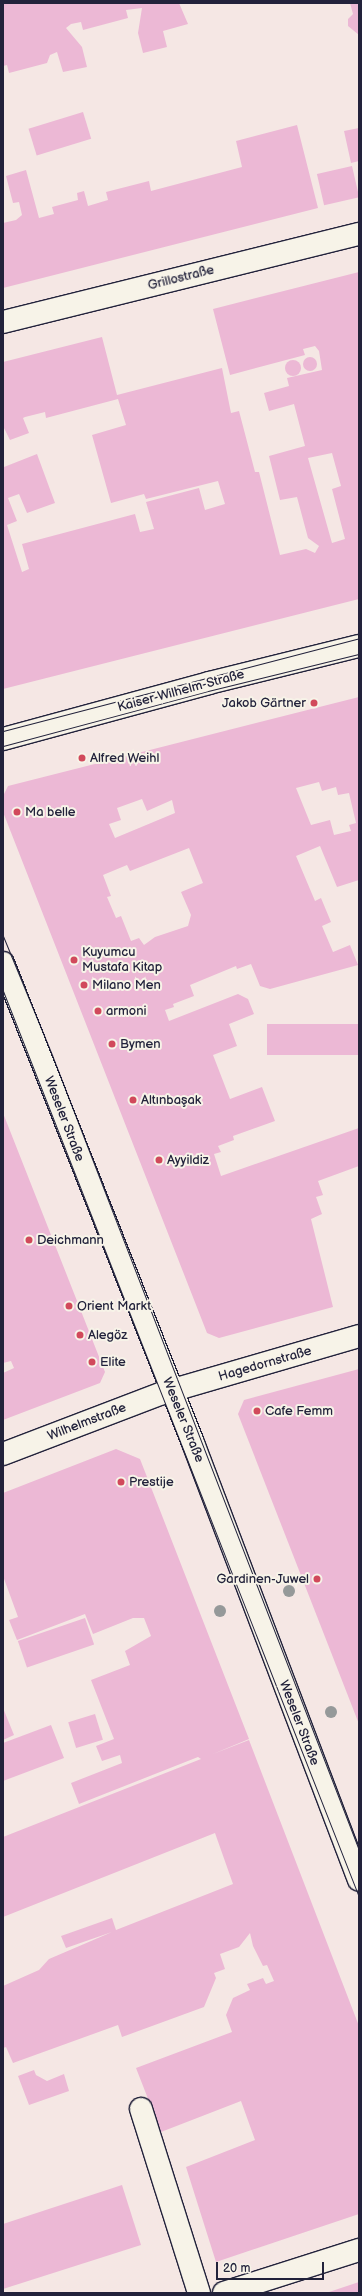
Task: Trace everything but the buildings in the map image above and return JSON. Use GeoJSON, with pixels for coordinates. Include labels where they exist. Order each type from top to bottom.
{"type":"FeatureCollection","features":[{"type":"Feature","properties":{"kind":"street","name":"Grillostraße"},"geometry":{"type":"LineString","coordinates":[[3,322],[359,234]]}},
{"type":"Feature","properties":{"kind":"street","name":"Kaiser-Wilhelm-Straße"},"geometry":{"type":"LineString","coordinates":[[3,739],[209,683],[359,646]]}},
{"type":"Feature","properties":{"kind":"street","name":"Weseler Straße"},"geometry":{"type":"LineString","coordinates":[[3,963],[171,1391],[359,1879]]}},
{"type":"Feature","properties":{"kind":"street","name":"Hagedornstraße"},"geometry":{"type":"LineString","coordinates":[[171,1391],[359,1336]]}},
{"type":"Feature","properties":{"kind":"street","name":"Wilhelmstraße"},"geometry":{"type":"LineString","coordinates":[[3,1454],[171,1391]]}},
{"type":"Feature","properties":{"kind":"street"},"geometry":{"type":"LineString","coordinates":[[141,2109],[199,2293]]}},
{"type":"Feature","properties":{"kind":"street"},"geometry":{"type":"LineString","coordinates":[[224,2293],[359,2250]]}},
{"type":"Feature","properties":{"kind":"tram line"},"geometry":{"type":"LineString","coordinates":[[3,731],[359,638]]}},
{"type":"Feature","properties":{"kind":"tram line"},"geometry":{"type":"LineString","coordinates":[[3,746],[208,691],[359,654]]}},
{"type":"Feature","properties":{"kind":"tram line"},"geometry":{"type":"LineString","coordinates":[[3,936],[52,1055],[359,1850]]}},
{"type":"Feature","properties":{"kind":"tram line"},"geometry":{"type":"LineString","coordinates":[[3,991],[359,1897]]}},
{"type":"Feature","properties":{"kind":"place","name":"Jakob Gärtner"},"geometry":{"type":"Point","coordinates":[314,703]}},
{"type":"Feature","properties":{"kind":"place","name":"Alfred Weihl"},"geometry":{"type":"Point","coordinates":[82,758]}},
{"type":"Feature","properties":{"kind":"place","name":"Ma belle"},"geometry":{"type":"Point","coordinates":[17,812]}},
{"type":"Feature","properties":{"kind":"place","name":"Kuyumcu Mustafa Kitap"},"geometry":{"type":"Point","coordinates":[74,960]}},
{"type":"Feature","properties":{"kind":"place","name":"Milano Men"},"geometry":{"type":"Point","coordinates":[84,985]}},
{"type":"Feature","properties":{"kind":"place","name":"armoni"},"geometry":{"type":"Point","coordinates":[98,1011]}},
{"type":"Feature","properties":{"kind":"place","name":"Bymen"},"geometry":{"type":"Point","coordinates":[112,1044]}},
{"type":"Feature","properties":{"kind":"place","name":"Altınbaşak"},"geometry":{"type":"Point","coordinates":[133,1100]}},
{"type":"Feature","properties":{"kind":"place","name":"Ayyildiz"},"geometry":{"type":"Point","coordinates":[159,1160]}},
{"type":"Feature","properties":{"kind":"place","name":"Deichmann"},"geometry":{"type":"Point","coordinates":[29,1240]}},
{"type":"Feature","properties":{"kind":"place","name":"Orient Markt"},"geometry":{"type":"Point","coordinates":[69,1306]}},
{"type":"Feature","properties":{"kind":"place","name":"Alegöz"},"geometry":{"type":"Point","coordinates":[80,1335]}},
{"type":"Feature","properties":{"kind":"place","name":"Elite"},"geometry":{"type":"Point","coordinates":[92,1362]}},
{"type":"Feature","properties":{"kind":"place","name":"Cafe Femm"},"geometry":{"type":"Point","coordinates":[257,1411]}},
{"type":"Feature","properties":{"kind":"place","name":"Prestije"},"geometry":{"type":"Point","coordinates":[121,1482]}},
{"type":"Feature","properties":{"kind":"place","name":"Gardinen-Juwel"},"geometry":{"type":"Point","coordinates":[317,1579]}}]}
